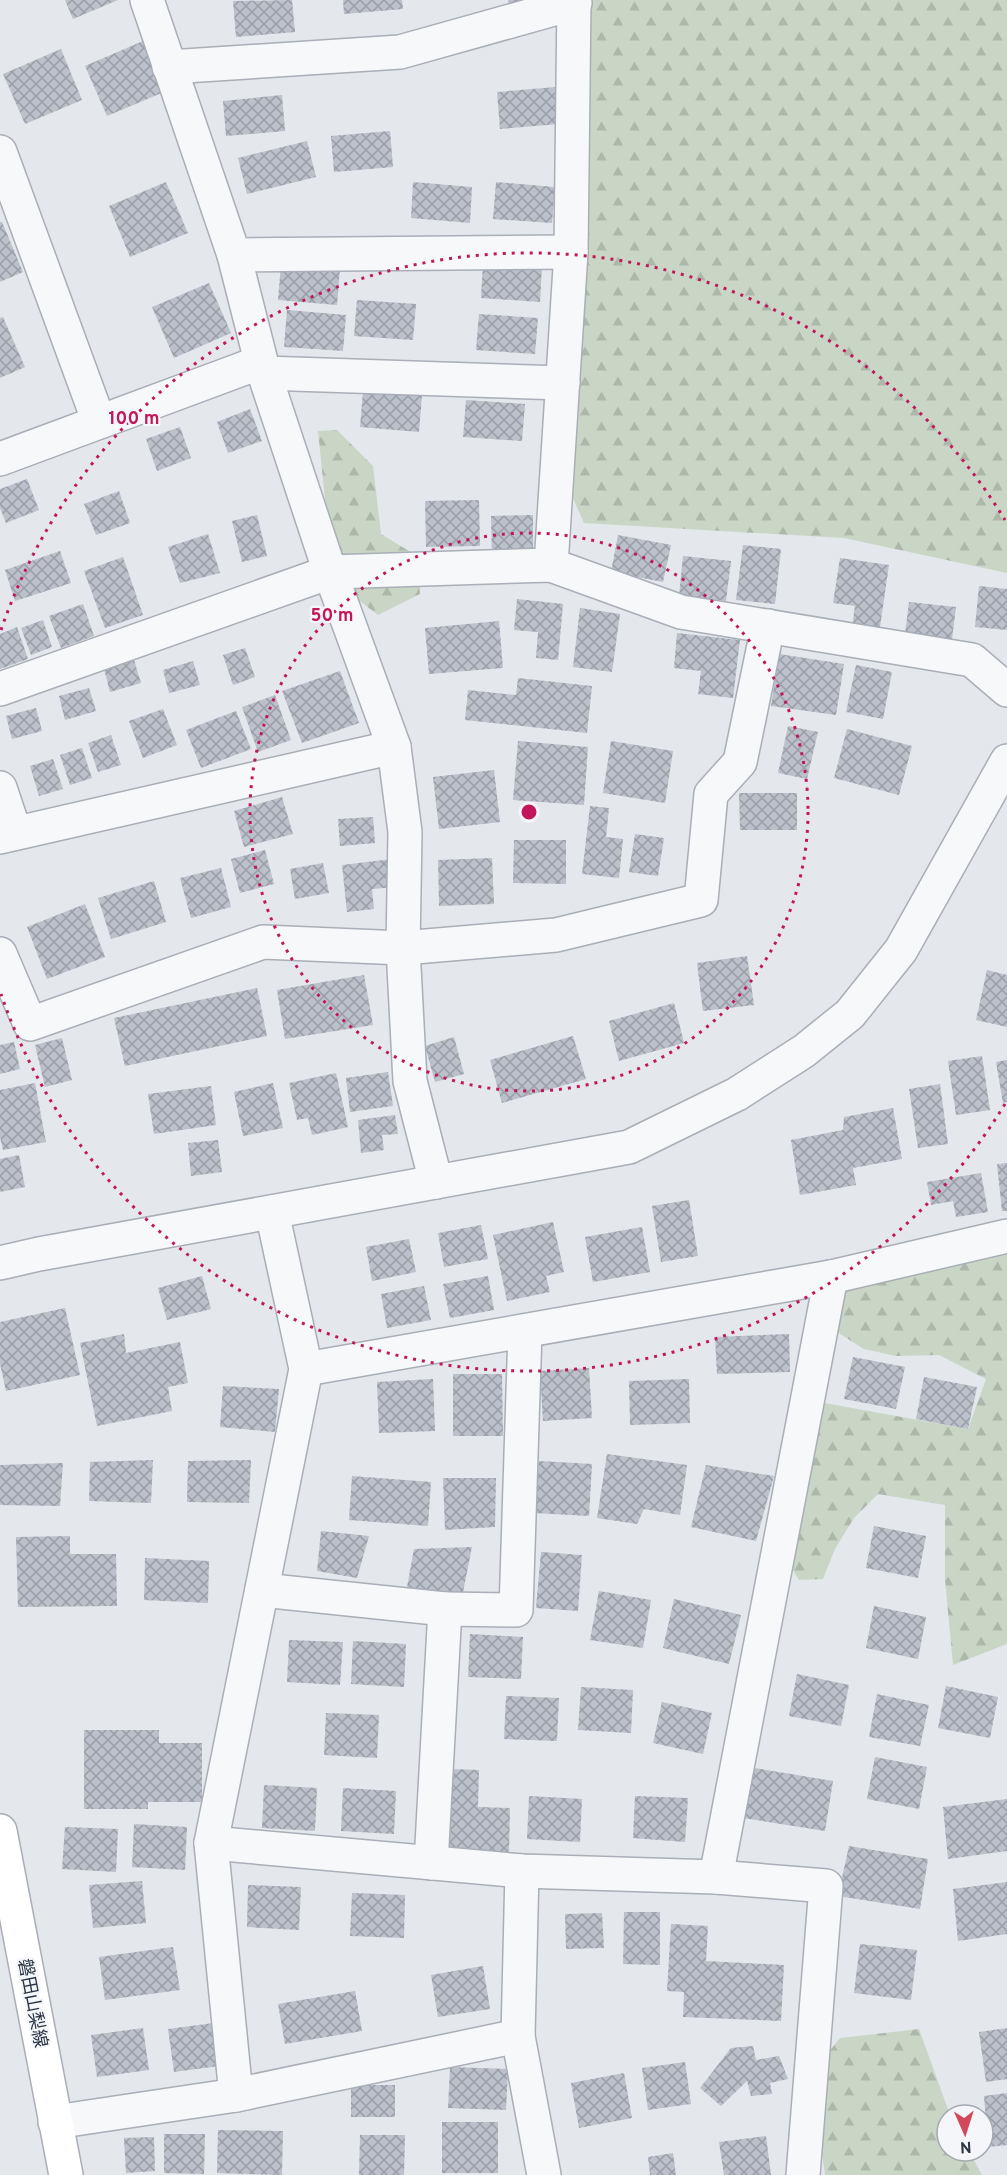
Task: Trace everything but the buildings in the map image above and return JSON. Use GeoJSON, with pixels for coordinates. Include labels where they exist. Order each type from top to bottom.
{"type":"FeatureCollection","features":[{"type":"Feature","properties":{"kind":"main road","name":"磐田山梨線"},"geometry":{"type":"LineString","coordinates":[[0,1831],[66,2175]]}},
{"type":"Feature","properties":{"kind":"street"},"geometry":{"type":"LineString","coordinates":[[147,0],[234,255],[263,368],[330,572],[394,747],[405,832],[403,948],[410,1081],[436,1182]]}},
{"type":"Feature","properties":{"kind":"street"},"geometry":{"type":"LineString","coordinates":[[170,67],[400,52],[574,1],[571,252],[551,565]]}},
{"type":"Feature","properties":{"kind":"street"},"geometry":{"type":"LineString","coordinates":[[0,152],[99,422]]}},
{"type":"Feature","properties":{"kind":"street"},"geometry":{"type":"LineString","coordinates":[[234,255],[571,252]]}},
{"type":"Feature","properties":{"kind":"street"},"geometry":{"type":"LineString","coordinates":[[0,459],[99,422],[263,368],[563,382]]}},
{"type":"Feature","properties":{"kind":"street"},"geometry":{"type":"LineString","coordinates":[[0,689],[330,572],[551,565],[681,612],[972,660],[1007,690]]}},
{"type":"Feature","properties":{"kind":"street"},"geometry":{"type":"LineString","coordinates":[[0,954],[30,1024],[263,942],[403,948],[556,935],[700,900],[711,794],[740,762],[768,626]]}},
{"type":"Feature","properties":{"kind":"street"},"geometry":{"type":"LineString","coordinates":[[0,788],[7,835],[394,747]]}},
{"type":"Feature","properties":{"kind":"street"},"geometry":{"type":"LineString","coordinates":[[0,1263],[629,1147],[737,1094],[804,1051],[850,1014],[901,950],[1007,761]]}},
{"type":"Feature","properties":{"kind":"street"},"geometry":{"type":"LineString","coordinates":[[236,2094],[211,1843],[306,1369],[272,1212]]}},
{"type":"Feature","properties":{"kind":"street"},"geometry":{"type":"LineString","coordinates":[[306,1369],[831,1277],[1007,1236]]}},
{"type":"Feature","properties":{"kind":"street"},"geometry":{"type":"LineString","coordinates":[[716,1877],[831,1277]]}},
{"type":"Feature","properties":{"kind":"street"},"geometry":{"type":"LineString","coordinates":[[262,1590],[445,1609],[516,1610],[525,1331]]}},
{"type":"Feature","properties":{"kind":"street"},"geometry":{"type":"LineString","coordinates":[[431,1863],[445,1609]]}},
{"type":"Feature","properties":{"kind":"street"},"geometry":{"type":"LineString","coordinates":[[211,1843],[522,1871],[716,1877],[826,1886],[803,2175]]}},
{"type":"Feature","properties":{"kind":"street"},"geometry":{"type":"LineString","coordinates":[[522,1871],[518,2036],[544,2175]]}},
{"type":"Feature","properties":{"kind":"street"},"geometry":{"type":"LineString","coordinates":[[55,2122],[236,2094],[518,2036]]}},
{"type":"Feature","properties":{"kind":"green space"},"geometry":{"type":"Polygon","coordinates":[[[574,0],[1007,0],[1007,573],[844,538],[584,523],[558,465],[574,0]]]}},
{"type":"Feature","properties":{"kind":"green space"},"geometry":{"type":"Polygon","coordinates":[[[337,430],[373,466],[381,534],[417,556],[420,594],[378,615],[348,592],[327,519],[318,431],[337,430]]]}},
{"type":"Feature","properties":{"kind":"green space"},"geometry":{"type":"Polygon","coordinates":[[[1007,1245],[1007,1644],[953,1665],[945,1580],[945,1505],[878,1494],[854,1518],[835,1549],[823,1579],[799,1580],[788,1562],[819,1402],[968,1429],[986,1379],[939,1355],[896,1356],[864,1349],[840,1334],[826,1302],[831,1277],[1007,1245]]]}},
{"type":"Feature","properties":{"kind":"green space"},"geometry":{"type":"Polygon","coordinates":[[[919,2029],[946,2103],[935,2103],[935,2163],[976,2163],[982,2175],[825,2175],[811,2074],[840,2038],[919,2029]]]}}]}
